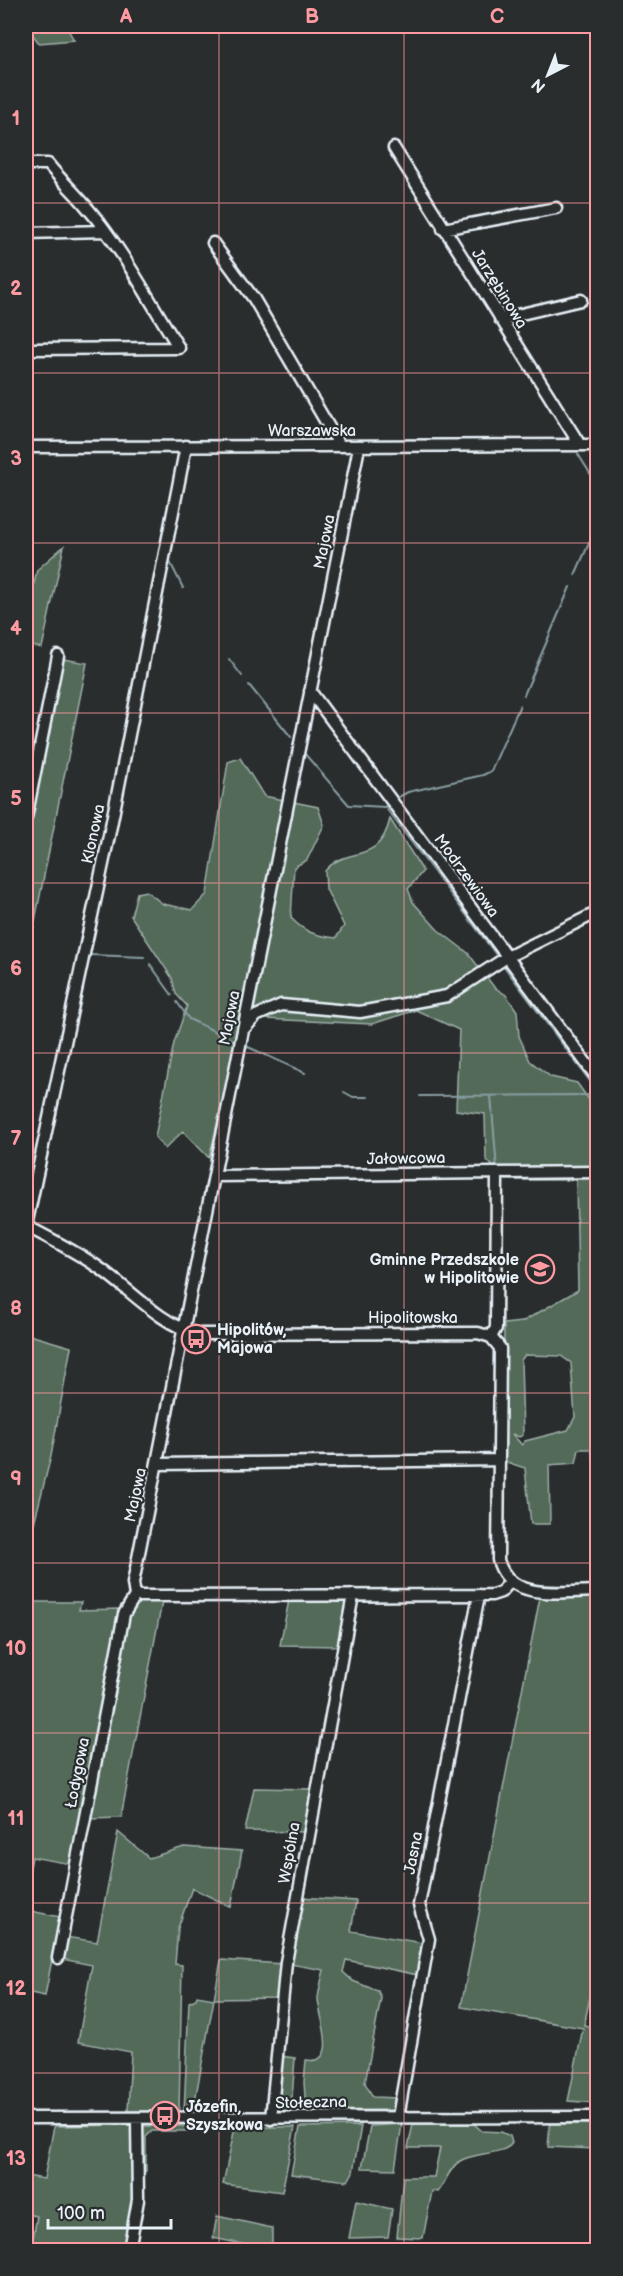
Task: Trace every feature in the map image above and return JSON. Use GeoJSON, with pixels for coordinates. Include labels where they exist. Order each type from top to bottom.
{"type":"FeatureCollection","features":[{"type":"Feature","properties":{"kind":"street","name":"Jarzębinowa"},"geometry":{"type":"LineString","coordinates":[[394,148],[580,445]]}},
{"type":"Feature","properties":{"kind":"street"},"geometry":{"type":"LineString","coordinates":[[26,164],[48,165],[67,189],[85,204],[105,231],[179,348],[26,349]]}},
{"type":"Feature","properties":{"kind":"street"},"geometry":{"type":"LineString","coordinates":[[443,229],[556,208]]}},
{"type":"Feature","properties":{"kind":"street"},"geometry":{"type":"LineString","coordinates":[[26,233],[105,231]]}},
{"type":"Feature","properties":{"kind":"street"},"geometry":{"type":"LineString","coordinates":[[213,243],[254,299],[340,446]]}},
{"type":"Feature","properties":{"kind":"street"},"geometry":{"type":"LineString","coordinates":[[500,319],[581,300]]}},
{"type":"Feature","properties":{"kind":"street","name":"Warszawska"},"geometry":{"type":"LineString","coordinates":[[26,447],[597,445]]}},
{"type":"Feature","properties":{"kind":"street","name":"Klonowa"},"geometry":{"type":"LineString","coordinates":[[26,1226],[110,831],[186,446]]}},
{"type":"Feature","properties":{"kind":"street","name":"Majowa"},"geometry":{"type":"LineString","coordinates":[[135,1596],[133,1583],[185,1331],[359,447]]}},
{"type":"Feature","properties":{"kind":"street"},"geometry":{"type":"LineString","coordinates":[[26,818],[57,656]]}},
{"type":"Feature","properties":{"kind":"street","name":"Modrzewiowa"},"geometry":{"type":"LineString","coordinates":[[310,691],[597,1079]]}},
{"type":"Feature","properties":{"kind":"street"},"geometry":{"type":"LineString","coordinates":[[243,1030],[256,1016],[281,1005],[360,1012],[447,996],[507,957],[597,912]]}},
{"type":"Feature","properties":{"kind":"street","name":"Jałowcowa"},"geometry":{"type":"LineString","coordinates":[[215,1176],[597,1172]]}},
{"type":"Feature","properties":{"kind":"street"},"geometry":{"type":"LineString","coordinates":[[497,1173],[496,1328],[491,1338],[500,1348],[498,1560],[502,1573],[510,1582],[535,1592],[597,1591]]}},
{"type":"Feature","properties":{"kind":"street","name":"Hipolitowska"},"geometry":{"type":"LineString","coordinates":[[26,1226],[89,1261],[185,1331],[210,1336],[478,1333],[491,1338]]}},
{"type":"Feature","properties":{"kind":"street"},"geometry":{"type":"LineString","coordinates":[[158,1464],[499,1460]]}},
{"type":"Feature","properties":{"kind":"street"},"geometry":{"type":"LineString","coordinates":[[135,1596],[495,1595],[510,1582]]}},
{"type":"Feature","properties":{"kind":"street","name":"Wspólna"},"geometry":{"type":"LineString","coordinates":[[271,2119],[286,1962],[353,1595]]}},
{"type":"Feature","properties":{"kind":"street","name":"Jasna"},"geometry":{"type":"LineString","coordinates":[[398,2117],[429,1939],[419,1905],[479,1595]]}},
{"type":"Feature","properties":{"kind":"street","name":"Łodygowa"},"geometry":{"type":"LineString","coordinates":[[57,1958],[124,1614],[135,1596]]}},
{"type":"Feature","properties":{"kind":"street","name":"Stołeczna"},"geometry":{"type":"LineString","coordinates":[[26,2118],[597,2117]]}},
{"type":"Feature","properties":{"kind":"street"},"geometry":{"type":"LineString","coordinates":[[129,2250],[138,2200],[137,2119]]}},
{"type":"Feature","properties":{"kind":"green space"},"geometry":{"type":"Polygon","coordinates":[[[26,26],[66,26],[74,40],[39,43],[26,26]]]}},
{"type":"Feature","properties":{"kind":"green space"},"geometry":{"type":"Polygon","coordinates":[[[64,546],[42,648],[26,645],[26,621],[37,570],[64,546]]]}},
{"type":"Feature","properties":{"kind":"green space"},"geometry":{"type":"Polygon","coordinates":[[[63,659],[87,663],[26,965],[26,846],[63,659]]]}},
{"type":"Feature","properties":{"kind":"green space"},"geometry":{"type":"Polygon","coordinates":[[[240,758],[264,796],[318,807],[324,825],[307,860],[294,867],[291,918],[296,923],[311,932],[336,938],[344,926],[326,889],[325,871],[343,858],[362,853],[378,844],[385,834],[390,819],[423,871],[408,889],[413,902],[438,930],[468,953],[494,987],[506,995],[517,1011],[519,1036],[530,1061],[551,1077],[577,1083],[597,1111],[597,1466],[595,1466],[591,1449],[579,1449],[576,1463],[549,1465],[550,1524],[531,1524],[525,1468],[503,1461],[504,1324],[522,1322],[578,1290],[576,1180],[506,1180],[486,1159],[485,1114],[456,1110],[459,1030],[416,1010],[372,1024],[242,1018],[209,1158],[183,1131],[165,1149],[155,1137],[174,1043],[187,1006],[176,994],[172,978],[131,916],[137,893],[146,891],[163,904],[192,910],[207,894],[228,762],[240,758]],[[525,1355],[521,1360],[523,1435],[519,1437],[512,1434],[522,1445],[525,1441],[568,1430],[575,1417],[571,1363],[561,1356],[525,1355]]]}},
{"type":"Feature","properties":{"kind":"green space"},"geometry":{"type":"Polygon","coordinates":[[[26,1334],[71,1347],[51,1456],[26,1555],[26,1334]]]}},
{"type":"Feature","properties":{"kind":"green space"},"geometry":{"type":"Polygon","coordinates":[[[540,1597],[597,1597],[598,1961],[584,2025],[597,2028],[597,2103],[568,2101],[583,2028],[461,2007],[540,1597]]]}},
{"type":"Feature","properties":{"kind":"green space"},"geometry":{"type":"Polygon","coordinates":[[[347,1599],[339,1646],[280,1645],[289,1600],[347,1599]]]}},
{"type":"Feature","properties":{"kind":"green space"},"geometry":{"type":"Polygon","coordinates":[[[26,1602],[81,1602],[79,1610],[120,1609],[71,1864],[32,1857],[26,1888],[26,1602]]]}},
{"type":"Feature","properties":{"kind":"green space"},"geometry":{"type":"Polygon","coordinates":[[[162,1602],[121,1817],[89,1818],[129,1613],[132,1604],[162,1602]]]}},
{"type":"Feature","properties":{"kind":"green space"},"geometry":{"type":"Polygon","coordinates":[[[254,1788],[311,1789],[303,1832],[245,1831],[254,1788]]]}},
{"type":"Feature","properties":{"kind":"green space"},"geometry":{"type":"Polygon","coordinates":[[[118,1832],[149,1858],[184,1847],[242,1851],[231,1907],[192,1888],[178,1928],[175,1964],[182,1965],[179,2111],[128,2111],[131,2052],[78,2042],[92,1965],[62,1959],[66,1937],[97,1942],[118,1832]]]}},
{"type":"Feature","properties":{"kind":"green space"},"geometry":{"type":"Polygon","coordinates":[[[301,1897],[356,1901],[351,1931],[423,1943],[418,1975],[346,1960],[343,1972],[353,1981],[378,1991],[381,1998],[365,2083],[373,2097],[398,2098],[397,2110],[306,2111],[304,2082],[306,2060],[317,2060],[323,2055],[325,2047],[318,1998],[324,1970],[290,1964],[301,1897]]]}},
{"type":"Feature","properties":{"kind":"green space"},"geometry":{"type":"Polygon","coordinates":[[[26,1910],[60,1917],[45,1996],[26,1992],[26,1910]]]}},
{"type":"Feature","properties":{"kind":"green space"},"geometry":{"type":"Polygon","coordinates":[[[221,1960],[283,1964],[279,1998],[214,1999],[221,1960]]]}},
{"type":"Feature","properties":{"kind":"green space"},"geometry":{"type":"Polygon","coordinates":[[[197,1996],[214,1999],[193,2111],[184,2111],[189,2002],[197,1996]]]}},
{"type":"Feature","properties":{"kind":"green space"},"geometry":{"type":"Polygon","coordinates":[[[280,2056],[295,2058],[291,2111],[274,2111],[280,2056]]]}},
{"type":"Feature","properties":{"kind":"green space"},"geometry":{"type":"Polygon","coordinates":[[[402,2124],[395,2169],[362,2168],[370,2126],[402,2124]]]}},
{"type":"Feature","properties":{"kind":"green space"},"geometry":{"type":"Polygon","coordinates":[[[413,2124],[474,2124],[482,2131],[501,2132],[510,2136],[512,2143],[503,2150],[466,2158],[456,2164],[438,2192],[432,2191],[423,2238],[397,2237],[403,2177],[434,2177],[440,2148],[408,2148],[413,2124]]]}},
{"type":"Feature","properties":{"kind":"green space"},"geometry":{"type":"Polygon","coordinates":[[[550,2124],[597,2124],[597,2149],[548,2147],[550,2124]]]}},
{"type":"Feature","properties":{"kind":"green space"},"geometry":{"type":"Polygon","coordinates":[[[131,2125],[135,2197],[126,2250],[31,2250],[37,2216],[26,2214],[26,2176],[44,2179],[54,2126],[131,2125]]]}},
{"type":"Feature","properties":{"kind":"green space"},"geometry":{"type":"Polygon","coordinates":[[[142,2126],[196,2126],[195,2131],[152,2131],[146,2137],[146,2171],[142,2171],[142,2126]]]}},
{"type":"Feature","properties":{"kind":"green space"},"geometry":{"type":"Polygon","coordinates":[[[361,2126],[353,2172],[348,2181],[291,2174],[300,2127],[361,2126]]]}},
{"type":"Feature","properties":{"kind":"green space"},"geometry":{"type":"Polygon","coordinates":[[[235,2127],[295,2127],[282,2192],[223,2184],[235,2127]]]}},
{"type":"Feature","properties":{"kind":"green space"},"geometry":{"type":"Polygon","coordinates":[[[356,2201],[392,2209],[388,2237],[349,2238],[356,2201]]]}},
{"type":"Feature","properties":{"kind":"green space"},"geometry":{"type":"Polygon","coordinates":[[[217,2216],[272,2228],[272,2250],[213,2238],[217,2216]]]}},
{"type":"Feature","properties":{"kind":"waterway"},"geometry":{"type":"LineString","coordinates":[[578,454],[598,486]]}},
{"type":"Feature","properties":{"kind":"waterway"},"geometry":{"type":"LineString","coordinates":[[575,575],[598,523]]}},
{"type":"Feature","properties":{"kind":"waterway"},"geometry":{"type":"LineString","coordinates":[[170,562],[183,588]]}},
{"type":"Feature","properties":{"kind":"waterway"},"geometry":{"type":"LineString","coordinates":[[524,695],[570,587]]}},
{"type":"Feature","properties":{"kind":"waterway"},"geometry":{"type":"LineString","coordinates":[[229,659],[242,676]]}},
{"type":"Feature","properties":{"kind":"waterway"},"geometry":{"type":"LineString","coordinates":[[249,685],[291,737]]}},
{"type":"Feature","properties":{"kind":"waterway"},"geometry":{"type":"LineString","coordinates":[[395,799],[408,792],[483,775],[491,771],[520,705]]}},
{"type":"Feature","properties":{"kind":"waterway"},"geometry":{"type":"LineString","coordinates":[[304,753],[349,805],[385,807],[388,804]]}},
{"type":"Feature","properties":{"kind":"waterway"},"geometry":{"type":"LineString","coordinates":[[385,807],[497,956]]}},
{"type":"Feature","properties":{"kind":"waterway"},"geometry":{"type":"LineString","coordinates":[[90,955],[144,957]]}},
{"type":"Feature","properties":{"kind":"waterway"},"geometry":{"type":"LineString","coordinates":[[150,964],[172,995]]}},
{"type":"Feature","properties":{"kind":"waterway"},"geometry":{"type":"LineString","coordinates":[[503,965],[598,1092]]}},
{"type":"Feature","properties":{"kind":"waterway"},"geometry":{"type":"LineString","coordinates":[[177,1002],[189,1019],[237,1042]]}},
{"type":"Feature","properties":{"kind":"waterway"},"geometry":{"type":"LineString","coordinates":[[246,1046],[305,1073]]}},
{"type":"Feature","properties":{"kind":"waterway"},"geometry":{"type":"LineString","coordinates":[[344,1092],[353,1097],[368,1097]]}},
{"type":"Feature","properties":{"kind":"waterway"},"geometry":{"type":"LineString","coordinates":[[420,1096],[598,1095]]}},
{"type":"Feature","properties":{"kind":"waterway"},"geometry":{"type":"LineString","coordinates":[[491,1096],[497,1169]]}},
{"type":"Feature","properties":{"kind":"place","name":"Gminne Przedszkole w Hipolitowie"},"geometry":{"type":"Point","coordinates":[540,1269]}},
{"type":"Feature","properties":{"kind":"place","name":"Hipolitów, Majowa"},"geometry":{"type":"Point","coordinates":[196,1339]}},
{"type":"Feature","properties":{"kind":"place","name":"Józefin, Szyszkowa"},"geometry":{"type":"Point","coordinates":[165,2116]}}]}
